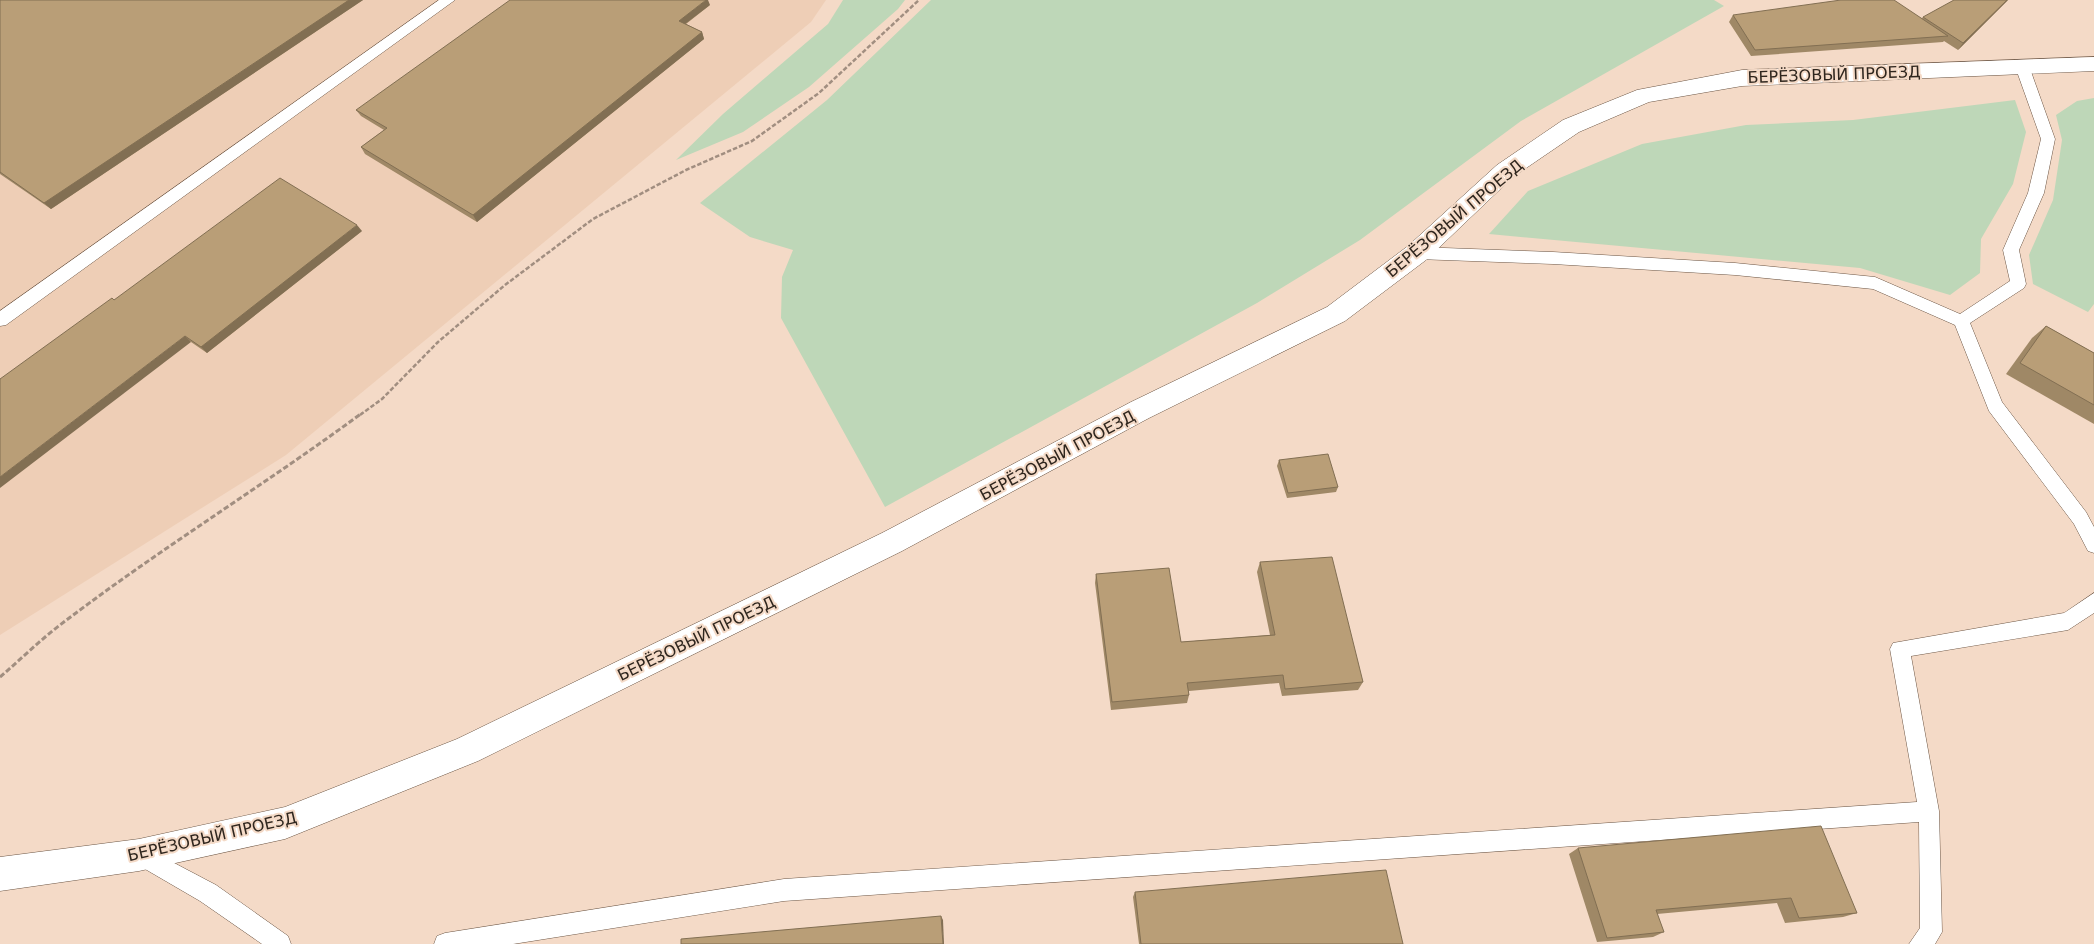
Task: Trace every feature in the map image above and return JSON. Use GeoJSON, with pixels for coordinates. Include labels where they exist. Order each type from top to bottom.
{"type":"FeatureCollection","features":[{"type":"Feature","properties":{"kind":"street","name":"БЕРЁЗОВЫЙ ПРОЕЗД"},"geometry":{"type":"LineString","coordinates":[[0,874],[139,855],[285,823],[467,750],[892,542],[1140,410],[1336,314],[1416,254],[1505,171],[1571,126],[1645,95],[1742,78],[2094,64]]}},
{"type":"Feature","properties":{"kind":"lane"},"geometry":{"type":"LineString","coordinates":[[0,320],[448,0]]}},
{"type":"Feature","properties":{"kind":"lane"},"geometry":{"type":"LineString","coordinates":[[1961,321],[2018,284],[2011,250],[2036,193],[2048,139],[2022,66]]}},
{"type":"Feature","properties":{"kind":"lane"},"geometry":{"type":"LineString","coordinates":[[1416,254],[1553,258],[1735,270],[1876,283],[1961,321],[1995,406],[2080,518],[2094,544]]}},
{"type":"Feature","properties":{"kind":"lane"},"geometry":{"type":"LineString","coordinates":[[1920,944],[1931,932],[1930,810],[1900,649],[2068,621],[2094,602]]}},
{"type":"Feature","properties":{"kind":"lane"},"geometry":{"type":"LineString","coordinates":[[445,944],[784,890],[1930,810]]}},
{"type":"Feature","properties":{"kind":"lane"},"geometry":{"type":"LineString","coordinates":[[139,855],[208,893],[280,944]]}},
{"type":"Feature","properties":{"kind":"path"},"geometry":{"type":"LineString","coordinates":[[0,677],[59,626],[172,543],[294,463],[382,399],[438,342],[505,285],[592,219],[686,170],[752,141],[820,93],[919,0]]}},
{"type":"Feature","properties":{"kind":"shaded area"},"geometry":{"type":"Polygon","coordinates":[[[0,0],[826,0],[811,22],[286,455],[0,635],[0,0]]]}},
{"type":"Feature","properties":{"kind":"green space"},"geometry":{"type":"Polygon","coordinates":[[[843,0],[905,0],[898,9],[809,87],[743,132],[676,160],[723,114],[828,24],[843,0]]]}},
{"type":"Feature","properties":{"kind":"green space"},"geometry":{"type":"Polygon","coordinates":[[[931,0],[1714,0],[1724,6],[1521,121],[1360,240],[1257,303],[885,507],[781,318],[782,277],[793,250],[750,237],[700,203],[827,100],[931,0]]]}},
{"type":"Feature","properties":{"kind":"green space"},"geometry":{"type":"Polygon","coordinates":[[[2094,98],[2094,304],[2088,312],[2033,284],[2029,255],[2053,200],[2062,140],[2056,115],[2077,101],[2094,98]]]}},
{"type":"Feature","properties":{"kind":"green space"},"geometry":{"type":"Polygon","coordinates":[[[2015,100],[2026,132],[2013,184],[1981,239],[1980,273],[1950,295],[1860,268],[1489,234],[1528,191],[1642,144],[1746,125],[1853,120],[2015,100]]]}},
{"type":"Feature","properties":{"kind":"building"},"geometry":{"type":"Polygon","coordinates":[[[0,0],[349,0],[44,203],[0,172],[0,0]]]}},
{"type":"Feature","properties":{"kind":"building"},"geometry":{"type":"Polygon","coordinates":[[[510,0],[706,0],[679,21],[702,32],[473,215],[361,147],[387,128],[356,110],[510,0]]]}},
{"type":"Feature","properties":{"kind":"building"},"geometry":{"type":"Polygon","coordinates":[[[1841,0],[1894,0],[1948,36],[1755,50],[1733,15],[1841,0]]]}},
{"type":"Feature","properties":{"kind":"building"},"geometry":{"type":"Polygon","coordinates":[[[1954,0],[2007,0],[1963,43],[1923,17],[1954,0]]]}},
{"type":"Feature","properties":{"kind":"building"},"geometry":{"type":"Polygon","coordinates":[[[280,178],[357,225],[201,347],[185,336],[0,477],[0,379],[112,298],[114,300],[280,178]]]}},
{"type":"Feature","properties":{"kind":"building"},"geometry":{"type":"Polygon","coordinates":[[[2046,326],[2094,353],[2094,405],[2020,363],[2046,326]]]}},
{"type":"Feature","properties":{"kind":"building"},"geometry":{"type":"Polygon","coordinates":[[[1328,454],[1338,487],[1288,493],[1279,460],[1328,454]]]}},
{"type":"Feature","properties":{"kind":"building"},"geometry":{"type":"Polygon","coordinates":[[[1332,557],[1363,682],[1285,689],[1283,675],[1187,683],[1189,695],[1112,702],[1096,574],[1169,568],[1181,642],[1275,635],[1260,562],[1332,557]]]}},
{"type":"Feature","properties":{"kind":"building"},"geometry":{"type":"Polygon","coordinates":[[[1821,826],[1857,913],[1799,918],[1791,898],[1656,910],[1664,932],[1607,938],[1578,848],[1821,826]]]}},
{"type":"Feature","properties":{"kind":"building"},"geometry":{"type":"Polygon","coordinates":[[[1386,870],[1403,944],[1141,944],[1135,892],[1386,870]]]}},
{"type":"Feature","properties":{"kind":"building"},"geometry":{"type":"Polygon","coordinates":[[[941,916],[943,944],[681,944],[681,939],[941,916]]]}}]}
